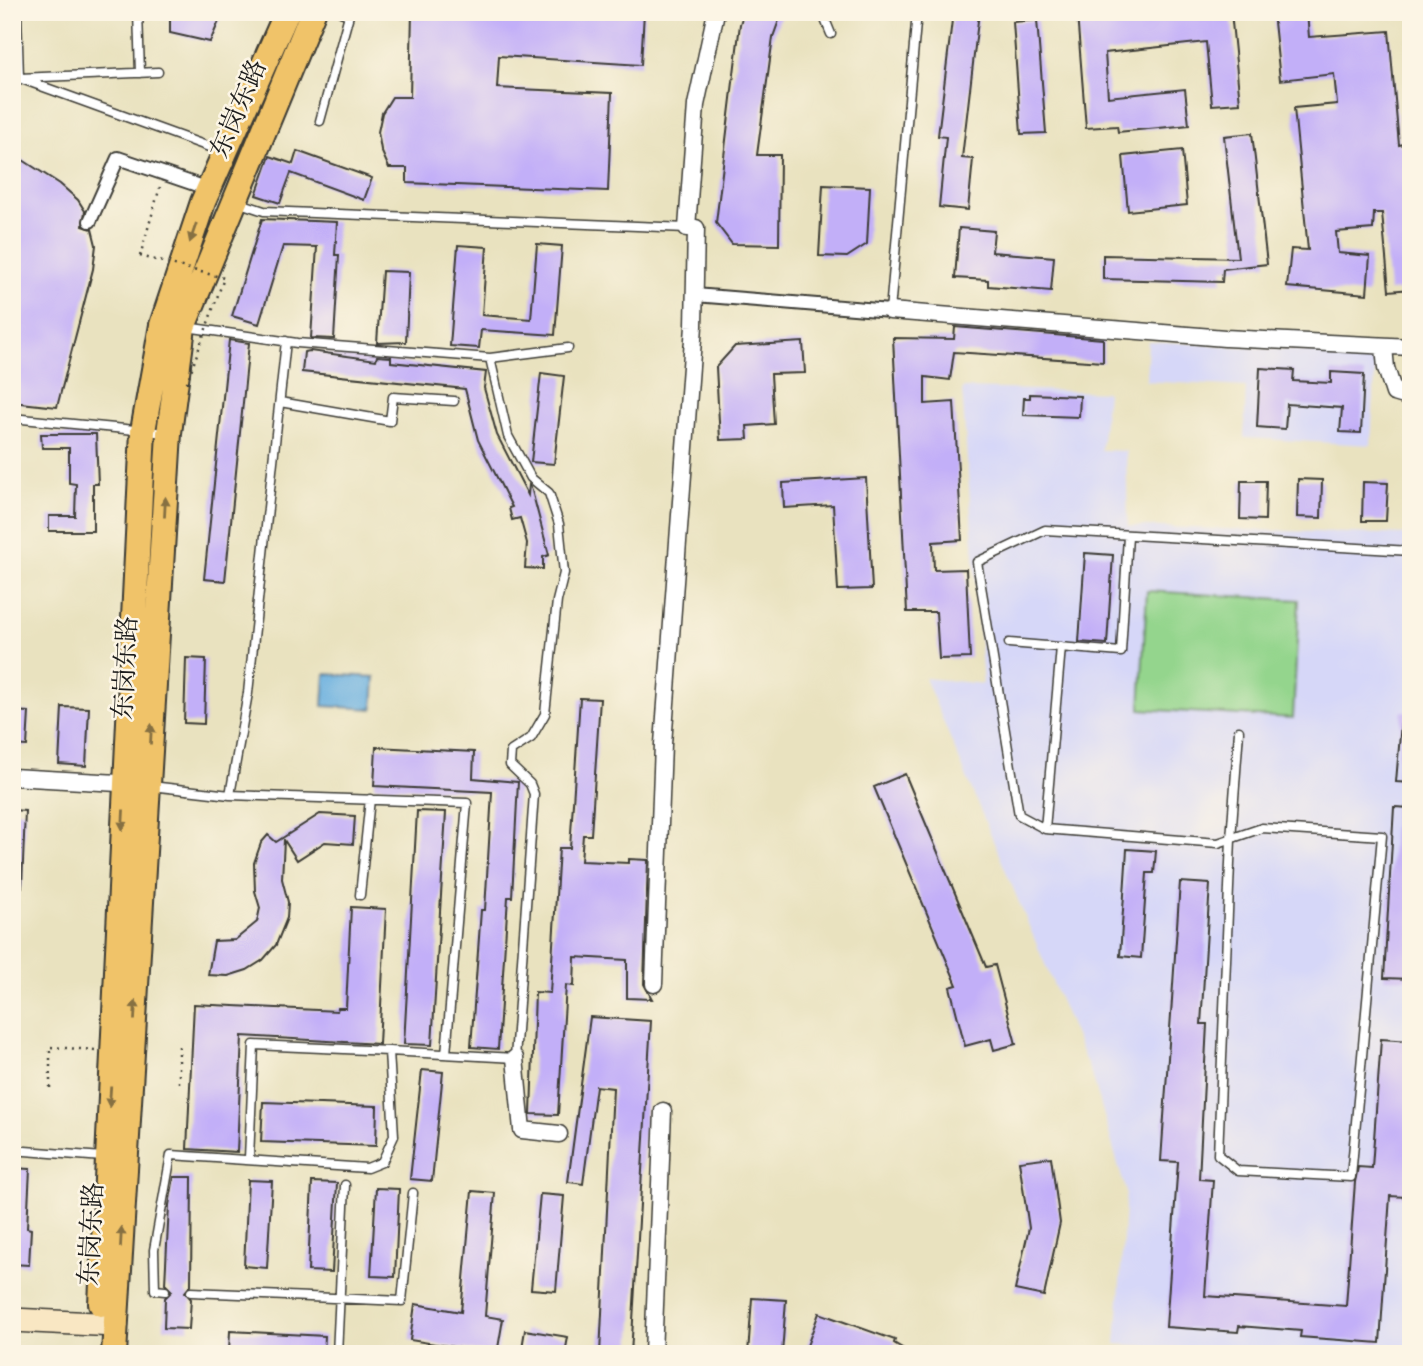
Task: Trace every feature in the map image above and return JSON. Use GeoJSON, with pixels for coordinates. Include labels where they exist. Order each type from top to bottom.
{"type":"FeatureCollection","features":[{"type":"Feature","properties":{"kind":"main road","name":"东岗东路"},"geometry":{"type":"LineString","coordinates":[[99,1354],[108,1325],[137,785],[143,431],[162,325],[209,189],[287,12]]}},
{"type":"Feature","properties":{"kind":"main road","name":"东岗东路"},"geometry":{"type":"LineString","coordinates":[[114,1354],[108,1325],[106,1157],[113,1052],[169,433],[183,327],[313,12]]}},
{"type":"Feature","properties":{"kind":"main road"},"geometry":{"type":"LineString","coordinates":[[12,1320],[108,1325]]}},
{"type":"Feature","properties":{"kind":"street"},"geometry":{"type":"LineString","coordinates":[[654,984],[663,744],[695,295],[696,228],[687,228],[696,105],[716,12]]}},
{"type":"Feature","properties":{"kind":"street"},"geometry":{"type":"LineString","coordinates":[[90,221],[118,158],[209,189]]}},
{"type":"Feature","properties":{"kind":"street"},"geometry":{"type":"LineString","coordinates":[[695,295],[1226,338],[1411,347]]}},
{"type":"Feature","properties":{"kind":"street"},"geometry":{"type":"LineString","coordinates":[[1384,347],[1386,368],[1394,393],[1411,398]]}},
{"type":"Feature","properties":{"kind":"street"},"geometry":{"type":"LineString","coordinates":[[12,777],[137,785]]}},
{"type":"Feature","properties":{"kind":"street"},"geometry":{"type":"LineString","coordinates":[[515,1058],[523,1130],[559,1134]]}},
{"type":"Feature","properties":{"kind":"street"},"geometry":{"type":"LineString","coordinates":[[653,1354],[663,1111]]}},
{"type":"Feature","properties":{"kind":"lane"},"geometry":{"type":"LineString","coordinates":[[17,12],[19,78]]}},
{"type":"Feature","properties":{"kind":"lane"},"geometry":{"type":"LineString","coordinates":[[138,12],[140,73]]}},
{"type":"Feature","properties":{"kind":"lane"},"geometry":{"type":"LineString","coordinates":[[320,121],[349,15],[341,12]]}},
{"type":"Feature","properties":{"kind":"lane"},"geometry":{"type":"LineString","coordinates":[[822,12],[831,34]]}},
{"type":"Feature","properties":{"kind":"lane"},"geometry":{"type":"LineString","coordinates":[[890,311],[916,12]]}},
{"type":"Feature","properties":{"kind":"lane"},"geometry":{"type":"LineString","coordinates":[[19,78],[158,72]]}},
{"type":"Feature","properties":{"kind":"lane"},"geometry":{"type":"LineString","coordinates":[[19,78],[225,153]]}},
{"type":"Feature","properties":{"kind":"lane"},"geometry":{"type":"LineString","coordinates":[[234,201],[264,211],[687,228]]}},
{"type":"Feature","properties":{"kind":"lane"},"geometry":{"type":"LineString","coordinates":[[183,327],[286,341],[490,358],[568,348]]}},
{"type":"Feature","properties":{"kind":"lane"},"geometry":{"type":"LineString","coordinates":[[230,794],[248,692],[286,341]]}},
{"type":"Feature","properties":{"kind":"lane"},"geometry":{"type":"LineString","coordinates":[[249,1158],[254,1045],[515,1058],[534,794],[530,784],[510,765],[511,751],[531,738],[545,714],[557,601],[564,573],[559,524],[549,493],[531,478],[509,436],[490,358]]}},
{"type":"Feature","properties":{"kind":"lane"},"geometry":{"type":"LineString","coordinates":[[280,402],[390,421],[393,397],[454,401]]}},
{"type":"Feature","properties":{"kind":"lane"},"geometry":{"type":"LineString","coordinates":[[12,418],[169,433]]}},
{"type":"Feature","properties":{"kind":"lane"},"geometry":{"type":"LineString","coordinates":[[1239,730],[1231,839],[1218,1155],[1238,1171],[1351,1177],[1382,836],[1262,828],[1231,839],[1218,843],[1045,829],[1019,815],[977,562],[1045,530],[1411,551]]}},
{"type":"Feature","properties":{"kind":"lane"},"geometry":{"type":"LineString","coordinates":[[1009,643],[1121,652],[1128,536]]}},
{"type":"Feature","properties":{"kind":"lane"},"geometry":{"type":"LineString","coordinates":[[1045,829],[1061,647]]}},
{"type":"Feature","properties":{"kind":"lane"},"geometry":{"type":"LineString","coordinates":[[137,785],[230,794],[467,803],[446,1054]]}},
{"type":"Feature","properties":{"kind":"lane"},"geometry":{"type":"LineString","coordinates":[[360,895],[370,799]]}},
{"type":"Feature","properties":{"kind":"lane"},"geometry":{"type":"LineString","coordinates":[[165,1291],[155,1290],[153,1250],[172,1155],[249,1158],[367,1168],[382,1162],[394,1136],[388,1051]]}},
{"type":"Feature","properties":{"kind":"lane"},"geometry":{"type":"LineString","coordinates":[[13,1149],[106,1157]]}},
{"type":"Feature","properties":{"kind":"lane"},"geometry":{"type":"LineString","coordinates":[[337,1354],[345,1185]]}},
{"type":"Feature","properties":{"kind":"lane"},"geometry":{"type":"LineString","coordinates":[[191,1292],[402,1301],[413,1193]]}},
{"type":"Feature","properties":{"kind":"path"},"geometry":{"type":"LineString","coordinates":[[164,174],[140,256],[224,278],[186,385]]}},
{"type":"Feature","properties":{"kind":"path"},"geometry":{"type":"LineString","coordinates":[[179,1046],[179,1087]]}},
{"type":"Feature","properties":{"kind":"path"},"geometry":{"type":"LineString","coordinates":[[50,1088],[50,1047],[113,1052]]}},
{"type":"Feature","properties":{"kind":"shaded area"},"geometry":{"type":"Polygon","coordinates":[[[1148,341],[1376,355],[1371,445],[1244,438],[1246,387],[1146,381],[1148,341]]]}},
{"type":"Feature","properties":{"kind":"shaded area"},"geometry":{"type":"Polygon","coordinates":[[[962,388],[1107,392],[1101,450],[1126,451],[1128,526],[1411,535],[1411,1354],[1261,1354],[1116,1344],[1126,1192],[1094,1081],[925,678],[983,684],[962,388]]]}},
{"type":"Feature","properties":{"kind":"green space"},"geometry":{"type":"Polygon","coordinates":[[[1147,591],[1299,600],[1293,718],[1140,709],[1147,591]]]}},
{"type":"Feature","properties":{"kind":"water"},"geometry":{"type":"Polygon","coordinates":[[[325,674],[375,677],[373,709],[323,706],[325,674]]]}},
{"type":"Feature","properties":{"kind":"building"},"geometry":{"type":"Polygon","coordinates":[[[170,12],[223,12],[210,42],[170,33],[170,12]]]}},
{"type":"Feature","properties":{"kind":"building"},"geometry":{"type":"Polygon","coordinates":[[[412,12],[644,12],[641,65],[499,56],[497,88],[612,93],[608,191],[407,183],[407,168],[389,168],[381,150],[378,132],[382,113],[392,97],[410,97],[412,12]]]}},
{"type":"Feature","properties":{"kind":"building"},"geometry":{"type":"Polygon","coordinates":[[[744,12],[782,12],[773,37],[757,155],[780,155],[779,245],[732,244],[716,223],[740,24],[744,12]]]}},
{"type":"Feature","properties":{"kind":"building"},"geometry":{"type":"Polygon","coordinates":[[[953,12],[979,12],[962,158],[973,159],[968,210],[939,207],[946,137],[938,136],[953,12]]]}},
{"type":"Feature","properties":{"kind":"building"},"geometry":{"type":"Polygon","coordinates":[[[1150,12],[1231,12],[1240,103],[1212,105],[1206,42],[1105,53],[1108,97],[1185,89],[1189,125],[1118,132],[1117,126],[1086,128],[1077,14],[1102,13],[1102,17],[1150,12]]]}},
{"type":"Feature","properties":{"kind":"building"},"geometry":{"type":"Polygon","coordinates":[[[1273,12],[1307,12],[1309,37],[1389,31],[1399,145],[1404,144],[1411,223],[1411,289],[1389,291],[1382,213],[1374,213],[1373,229],[1336,232],[1338,253],[1370,256],[1367,294],[1287,287],[1291,249],[1308,250],[1294,108],[1337,104],[1334,74],[1280,80],[1273,12]]]}},
{"type":"Feature","properties":{"kind":"building"},"geometry":{"type":"Polygon","coordinates":[[[1037,20],[1046,133],[1021,134],[1013,22],[1037,20]]]}},
{"type":"Feature","properties":{"kind":"building"},"geometry":{"type":"Polygon","coordinates":[[[1252,133],[1267,264],[1223,269],[1222,282],[1103,279],[1103,255],[1238,258],[1224,136],[1252,133]]]}},
{"type":"Feature","properties":{"kind":"building"},"geometry":{"type":"Polygon","coordinates":[[[1182,150],[1187,205],[1128,211],[1123,156],[1182,150]]]}},
{"type":"Feature","properties":{"kind":"building"},"geometry":{"type":"Polygon","coordinates":[[[297,151],[372,178],[364,200],[291,173],[280,203],[256,195],[270,156],[293,164],[297,151]]]}},
{"type":"Feature","properties":{"kind":"building"},"geometry":{"type":"Polygon","coordinates":[[[12,153],[60,184],[78,200],[85,211],[83,226],[92,229],[96,245],[93,269],[57,407],[12,402],[12,153]]]}},
{"type":"Feature","properties":{"kind":"building"},"geometry":{"type":"Polygon","coordinates":[[[823,185],[870,187],[867,244],[847,257],[819,256],[823,185]]]}},
{"type":"Feature","properties":{"kind":"building"},"geometry":{"type":"Polygon","coordinates":[[[262,219],[337,222],[335,255],[339,255],[334,339],[311,338],[317,247],[283,246],[259,324],[232,316],[262,219]]]}},
{"type":"Feature","properties":{"kind":"building"},"geometry":{"type":"Polygon","coordinates":[[[959,228],[994,231],[992,252],[1054,257],[1051,291],[988,286],[988,280],[955,278],[959,228]]]}},
{"type":"Feature","properties":{"kind":"building"},"geometry":{"type":"Polygon","coordinates":[[[537,244],[562,246],[555,335],[481,330],[479,348],[450,346],[458,245],[487,247],[482,315],[531,319],[537,244]]]}},
{"type":"Feature","properties":{"kind":"building"},"geometry":{"type":"Polygon","coordinates":[[[382,271],[409,272],[406,342],[377,343],[382,271]]]}},
{"type":"Feature","properties":{"kind":"building"},"geometry":{"type":"Polygon","coordinates":[[[955,327],[1103,339],[1103,362],[954,352],[950,380],[925,377],[925,404],[954,402],[962,540],[933,542],[934,570],[966,569],[970,658],[939,659],[936,612],[907,612],[893,338],[954,339],[955,327]]]}},
{"type":"Feature","properties":{"kind":"building"},"geometry":{"type":"Polygon","coordinates":[[[229,340],[249,343],[225,581],[204,579],[229,340]]]}},
{"type":"Feature","properties":{"kind":"building"},"geometry":{"type":"Polygon","coordinates":[[[803,342],[805,373],[771,374],[774,424],[747,426],[748,439],[720,440],[716,367],[735,346],[803,342]]]}},
{"type":"Feature","properties":{"kind":"building"},"geometry":{"type":"Polygon","coordinates":[[[304,352],[376,360],[377,356],[391,357],[391,362],[486,372],[484,388],[497,435],[528,495],[529,485],[531,487],[549,555],[543,557],[543,569],[525,568],[527,543],[520,518],[512,520],[509,508],[512,507],[478,440],[465,389],[302,372],[304,352]]]}},
{"type":"Feature","properties":{"kind":"building"},"geometry":{"type":"Polygon","coordinates":[[[1260,368],[1294,370],[1293,381],[1331,383],[1331,372],[1364,374],[1361,433],[1340,432],[1342,408],[1287,404],[1285,429],[1257,427],[1260,368]]]}},
{"type":"Feature","properties":{"kind":"building"},"geometry":{"type":"Polygon","coordinates":[[[541,373],[564,376],[554,464],[531,462],[541,373]]]}},
{"type":"Feature","properties":{"kind":"building"},"geometry":{"type":"Polygon","coordinates":[[[1030,394],[1080,396],[1079,417],[1023,415],[1024,398],[1030,398],[1030,394]]]}},
{"type":"Feature","properties":{"kind":"building"},"geometry":{"type":"Polygon","coordinates":[[[41,434],[96,434],[98,484],[93,484],[93,531],[49,531],[49,516],[75,516],[76,484],[69,483],[69,448],[42,448],[41,434]]]}},
{"type":"Feature","properties":{"kind":"building"},"geometry":{"type":"Polygon","coordinates":[[[866,478],[872,589],[838,590],[833,505],[784,508],[783,483],[866,478]]]}},
{"type":"Feature","properties":{"kind":"building"},"geometry":{"type":"Polygon","coordinates":[[[1298,479],[1322,480],[1321,518],[1297,517],[1298,479]]]}},
{"type":"Feature","properties":{"kind":"building"},"geometry":{"type":"Polygon","coordinates":[[[1241,481],[1266,481],[1265,520],[1240,519],[1241,481]]]}},
{"type":"Feature","properties":{"kind":"building"},"geometry":{"type":"Polygon","coordinates":[[[1363,482],[1388,483],[1386,521],[1362,521],[1363,482]]]}},
{"type":"Feature","properties":{"kind":"building"},"geometry":{"type":"Polygon","coordinates":[[[1085,553],[1113,555],[1107,644],[1079,642],[1085,553]]]}},
{"type":"Feature","properties":{"kind":"building"},"geometry":{"type":"Polygon","coordinates":[[[186,658],[206,659],[204,724],[184,723],[186,658]]]}},
{"type":"Feature","properties":{"kind":"building"},"geometry":{"type":"Polygon","coordinates":[[[580,698],[600,699],[591,835],[583,835],[581,861],[629,863],[629,859],[648,860],[644,984],[652,999],[627,998],[627,960],[575,957],[574,986],[566,985],[558,1115],[531,1114],[535,992],[550,993],[559,848],[570,848],[580,698]]]}},
{"type":"Feature","properties":{"kind":"building"},"geometry":{"type":"Polygon","coordinates":[[[62,707],[89,708],[86,766],[59,764],[62,707]]]}},
{"type":"Feature","properties":{"kind":"building"},"geometry":{"type":"Polygon","coordinates":[[[12,711],[29,712],[27,746],[12,745],[12,711]]]}},
{"type":"Feature","properties":{"kind":"building"},"geometry":{"type":"Polygon","coordinates":[[[1402,711],[1411,712],[1411,783],[1396,782],[1402,711]]]}},
{"type":"Feature","properties":{"kind":"building"},"geometry":{"type":"Polygon","coordinates":[[[376,747],[474,752],[473,778],[518,782],[512,897],[508,897],[498,1049],[471,1047],[481,910],[485,910],[492,792],[374,786],[376,747]]]}},
{"type":"Feature","properties":{"kind":"building"},"geometry":{"type":"Polygon","coordinates":[[[905,774],[986,967],[995,965],[1016,1044],[994,1050],[991,1039],[965,1046],[950,987],[957,985],[874,787],[905,774]]]}},
{"type":"Feature","properties":{"kind":"building"},"geometry":{"type":"Polygon","coordinates":[[[1394,807],[1411,808],[1411,979],[1384,978],[1394,807]]]}},
{"type":"Feature","properties":{"kind":"building"},"geometry":{"type":"Polygon","coordinates":[[[12,810],[25,811],[22,887],[12,887],[12,810]]]}},
{"type":"Feature","properties":{"kind":"building"},"geometry":{"type":"Polygon","coordinates":[[[417,811],[446,812],[432,1045],[404,1044],[417,811]]]}},
{"type":"Feature","properties":{"kind":"building"},"geometry":{"type":"Polygon","coordinates":[[[320,814],[355,816],[353,844],[325,842],[297,860],[284,840],[282,879],[288,902],[287,918],[276,945],[263,960],[247,970],[228,976],[208,975],[214,941],[235,940],[257,922],[260,908],[255,891],[254,863],[261,843],[268,835],[276,842],[320,814]]]}},
{"type":"Feature","properties":{"kind":"building"},"geometry":{"type":"Polygon","coordinates":[[[1127,849],[1156,851],[1154,873],[1147,873],[1141,958],[1120,956],[1127,849]]]}},
{"type":"Feature","properties":{"kind":"building"},"geometry":{"type":"Polygon","coordinates":[[[1180,882],[1210,884],[1201,1024],[1207,1024],[1199,1179],[1213,1180],[1205,1296],[1346,1306],[1355,1182],[1358,1167],[1372,1168],[1381,1039],[1411,1041],[1411,1133],[1406,1197],[1390,1196],[1380,1343],[1300,1337],[1301,1331],[1239,1326],[1238,1332],[1166,1327],[1178,1162],[1161,1161],[1180,882]]]}},
{"type":"Feature","properties":{"kind":"building"},"geometry":{"type":"Polygon","coordinates":[[[351,907],[386,909],[379,1044],[242,1036],[237,1152],[187,1149],[194,1004],[337,1011],[338,1008],[346,1008],[351,907]]]}},
{"type":"Feature","properties":{"kind":"building"},"geometry":{"type":"Polygon","coordinates":[[[590,1017],[651,1021],[631,1354],[600,1354],[613,1088],[596,1086],[583,1184],[568,1182],[590,1017]]]}},
{"type":"Feature","properties":{"kind":"building"},"geometry":{"type":"Polygon","coordinates":[[[422,1070],[443,1072],[432,1181],[410,1179],[422,1070]]]}},
{"type":"Feature","properties":{"kind":"building"},"geometry":{"type":"Polygon","coordinates":[[[263,1102],[377,1106],[376,1146],[261,1142],[263,1102]]]}},
{"type":"Feature","properties":{"kind":"building"},"geometry":{"type":"Polygon","coordinates":[[[1051,1157],[1060,1223],[1044,1296],[1015,1290],[1029,1228],[1019,1161],[1051,1157]]]}},
{"type":"Feature","properties":{"kind":"building"},"geometry":{"type":"Polygon","coordinates":[[[12,1168],[30,1169],[27,1228],[31,1229],[29,1265],[12,1264],[12,1168]]]}},
{"type":"Feature","properties":{"kind":"building"},"geometry":{"type":"Polygon","coordinates":[[[174,1177],[192,1177],[191,1285],[185,1292],[191,1299],[189,1329],[164,1328],[165,1298],[172,1291],[165,1284],[169,1205],[174,1177]]]}},
{"type":"Feature","properties":{"kind":"building"},"geometry":{"type":"Polygon","coordinates":[[[248,1180],[272,1181],[267,1268],[244,1266],[248,1180]]]}},
{"type":"Feature","properties":{"kind":"building"},"geometry":{"type":"Polygon","coordinates":[[[312,1182],[337,1183],[332,1272],[308,1271],[312,1182]]]}},
{"type":"Feature","properties":{"kind":"building"},"geometry":{"type":"Polygon","coordinates":[[[376,1188],[399,1189],[395,1277],[371,1276],[376,1188]]]}},
{"type":"Feature","properties":{"kind":"building"},"geometry":{"type":"Polygon","coordinates":[[[472,1191],[495,1193],[485,1316],[503,1319],[497,1354],[410,1340],[415,1304],[461,1312],[472,1191]]]}},
{"type":"Feature","properties":{"kind":"building"},"geometry":{"type":"Polygon","coordinates":[[[540,1194],[564,1196],[556,1291],[531,1289],[540,1194]]]}},
{"type":"Feature","properties":{"kind":"building"},"geometry":{"type":"Polygon","coordinates":[[[752,1298],[786,1300],[782,1354],[748,1354],[752,1298]]]}},
{"type":"Feature","properties":{"kind":"building"},"geometry":{"type":"Polygon","coordinates":[[[819,1313],[895,1340],[894,1343],[912,1354],[804,1354],[819,1313]]]}},
{"type":"Feature","properties":{"kind":"building"},"geometry":{"type":"Polygon","coordinates":[[[525,1330],[568,1337],[565,1354],[521,1354],[525,1330]]]}},
{"type":"Feature","properties":{"kind":"building"},"geometry":{"type":"Polygon","coordinates":[[[230,1331],[325,1336],[324,1354],[229,1351],[230,1331]]]}}]}
